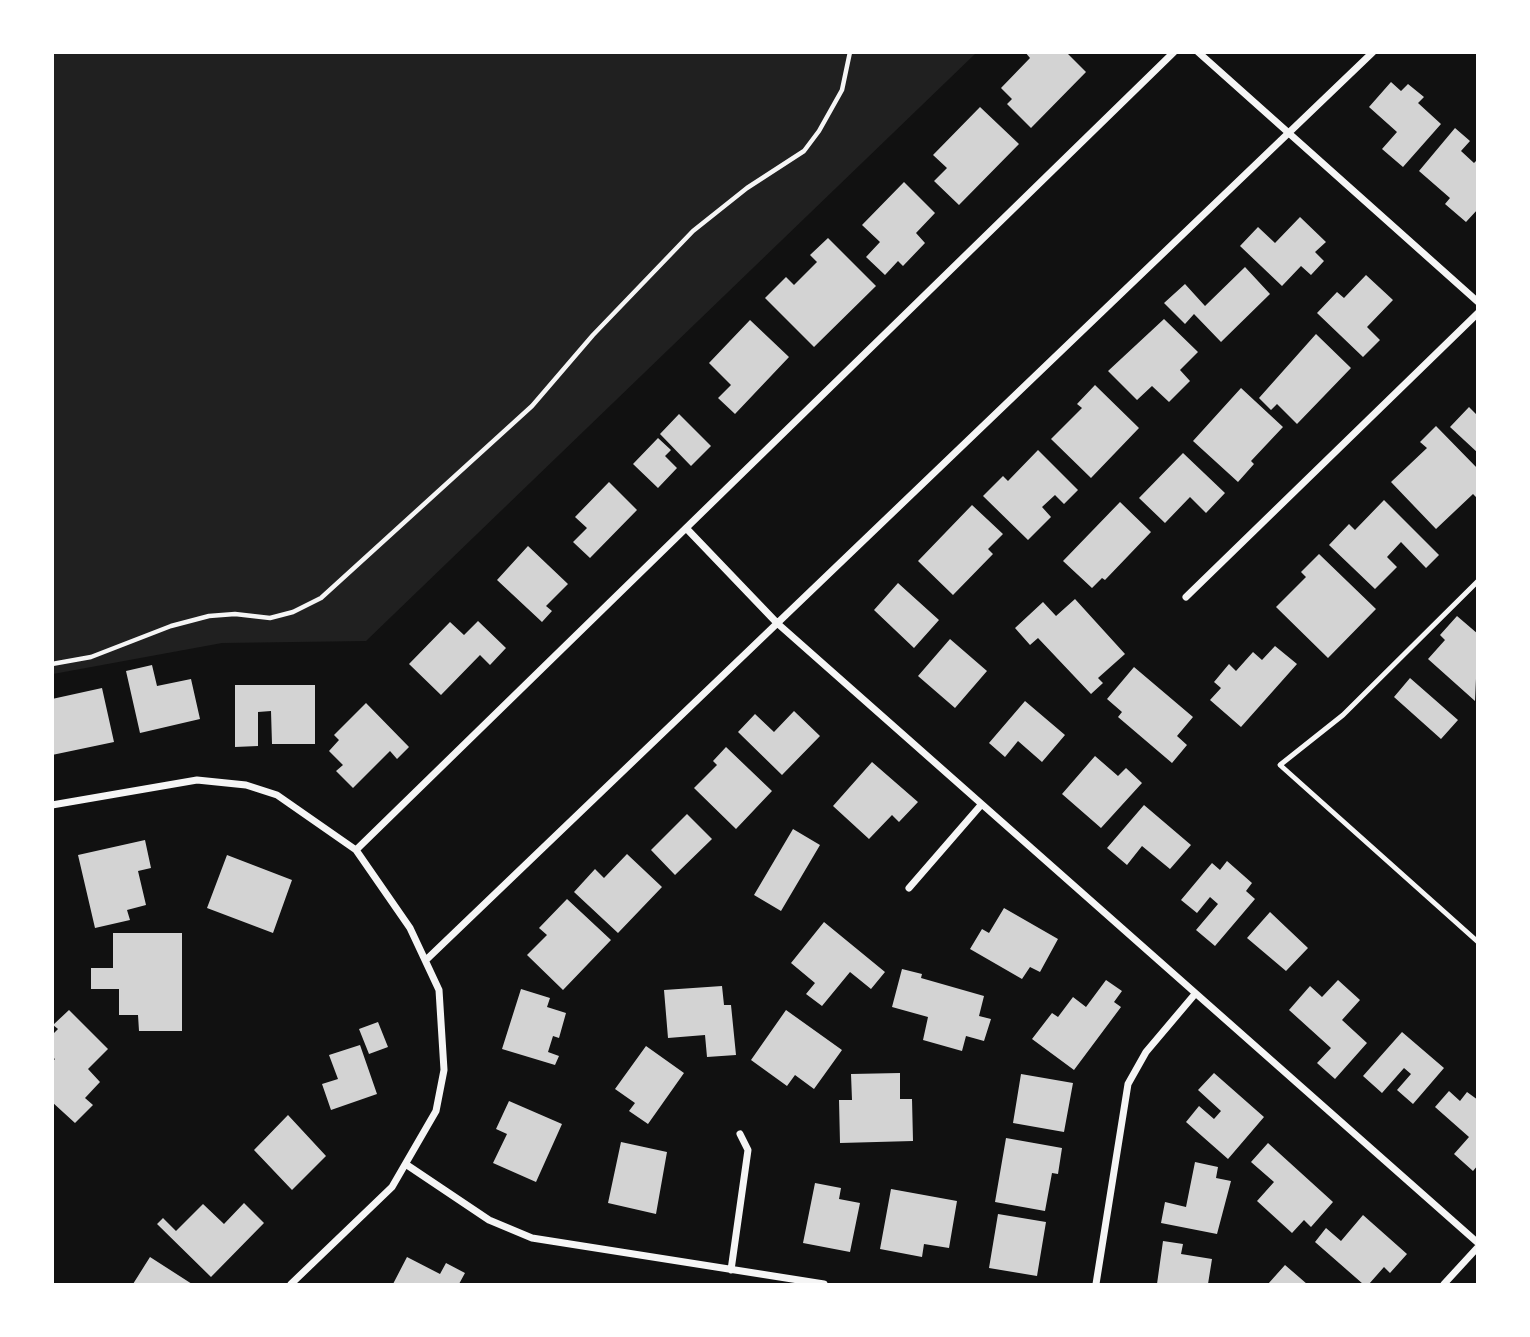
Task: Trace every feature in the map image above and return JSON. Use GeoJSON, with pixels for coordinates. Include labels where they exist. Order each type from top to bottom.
{"type":"FeatureCollection","features":[{"type":"Feature","properties":{"kind":"street"},"geometry":{"type":"LineString","coordinates":[[356,850],[1174,52]]}},
{"type":"Feature","properties":{"kind":"street"},"geometry":{"type":"LineString","coordinates":[[1198,52],[1478,302]]}},
{"type":"Feature","properties":{"kind":"street"},"geometry":{"type":"LineString","coordinates":[[426,960],[1290,135],[1373,52]]}},
{"type":"Feature","properties":{"kind":"street"},"geometry":{"type":"LineString","coordinates":[[1186,597],[1478,313]]}},
{"type":"Feature","properties":{"kind":"street"},"geometry":{"type":"LineString","coordinates":[[686,528],[777,623],[1478,1245],[1444,1284]]}},
{"type":"Feature","properties":{"kind":"street"},"geometry":{"type":"LineString","coordinates":[[52,806],[197,780],[246,785],[277,795],[356,850],[410,928],[439,990],[444,1070],[436,1111],[392,1187],[291,1284]]}},
{"type":"Feature","properties":{"kind":"street"},"geometry":{"type":"LineString","coordinates":[[909,888],[981,805]]}},
{"type":"Feature","properties":{"kind":"street"},"geometry":{"type":"LineString","coordinates":[[1096,1284],[1128,1084],[1146,1052],[1195,993]]}},
{"type":"Feature","properties":{"kind":"street"},"geometry":{"type":"LineString","coordinates":[[731,1270],[748,1150],[740,1134]]}},
{"type":"Feature","properties":{"kind":"street"},"geometry":{"type":"LineString","coordinates":[[407,1165],[489,1220],[532,1238],[824,1284]]}},
{"type":"Feature","properties":{"kind":"lane"},"geometry":{"type":"LineString","coordinates":[[1478,581],[1343,715],[1280,765],[1478,942]]}},
{"type":"Feature","properties":{"kind":"path"},"geometry":{"type":"LineString","coordinates":[[52,664],[91,657],[171,626],[209,616],[236,614],[270,618],[293,612],[321,598],[533,405],[593,335],[693,231],[747,188],[804,151],[820,131],[842,90],[850,52]]}},
{"type":"Feature","properties":{"kind":"shaded area"},"geometry":{"type":"Polygon","coordinates":[[[53,53],[976,53],[366,641],[222,643],[53,674],[53,53]]]}},
{"type":"Feature","properties":{"kind":"building"},"geometry":{"type":"Polygon","coordinates":[[[1025,52],[1066,52],[1086,72],[1031,128],[1007,104],[1012,99],[1001,88],[1030,58],[1025,52]]]}},
{"type":"Feature","properties":{"kind":"building"},"geometry":{"type":"Polygon","coordinates":[[[1391,82],[1401,91],[1408,84],[1424,97],[1418,103],[1441,124],[1403,167],[1382,149],[1397,132],[1369,107],[1391,82]]]}},
{"type":"Feature","properties":{"kind":"building"},"geometry":{"type":"Polygon","coordinates":[[[980,107],[1019,144],[959,205],[934,181],[947,168],[933,155],[980,107]]]}},
{"type":"Feature","properties":{"kind":"building"},"geometry":{"type":"Polygon","coordinates":[[[1455,128],[1470,141],[1461,151],[1474,163],[1478,159],[1478,209],[1466,222],[1445,204],[1450,198],[1419,171],[1455,128]]]}},
{"type":"Feature","properties":{"kind":"building"},"geometry":{"type":"Polygon","coordinates":[[[904,182],[935,213],[916,233],[925,243],[903,266],[898,261],[885,275],[866,257],[880,242],[862,225],[904,182]]]}},
{"type":"Feature","properties":{"kind":"building"},"geometry":{"type":"Polygon","coordinates":[[[1300,217],[1326,242],[1315,252],[1324,261],[1311,275],[1301,266],[1282,286],[1240,246],[1258,227],[1275,243],[1300,217]]]}},
{"type":"Feature","properties":{"kind":"building"},"geometry":{"type":"Polygon","coordinates":[[[828,238],[876,286],[814,347],[765,298],[786,277],[794,285],[817,262],[810,255],[828,238]]]}},
{"type":"Feature","properties":{"kind":"building"},"geometry":{"type":"Polygon","coordinates":[[[1245,267],[1270,294],[1221,342],[1194,314],[1185,324],[1164,303],[1185,284],[1205,306],[1245,267]]]}},
{"type":"Feature","properties":{"kind":"building"},"geometry":{"type":"Polygon","coordinates":[[[1366,275],[1393,300],[1367,327],[1380,340],[1363,357],[1317,313],[1337,292],[1344,298],[1366,275]]]}},
{"type":"Feature","properties":{"kind":"building"},"geometry":{"type":"Polygon","coordinates":[[[1164,319],[1198,352],[1180,370],[1190,381],[1169,402],[1152,386],[1137,400],[1108,371],[1164,319]]]}},
{"type":"Feature","properties":{"kind":"building"},"geometry":{"type":"Polygon","coordinates":[[[750,320],[789,357],[735,414],[718,398],[731,385],[709,363],[750,320]]]}},
{"type":"Feature","properties":{"kind":"building"},"geometry":{"type":"Polygon","coordinates":[[[1316,334],[1351,368],[1297,424],[1277,404],[1271,410],[1259,398],[1316,334]]]}},
{"type":"Feature","properties":{"kind":"building"},"geometry":{"type":"Polygon","coordinates":[[[1095,385],[1139,428],[1091,478],[1051,439],[1082,408],[1077,404],[1095,385]]]}},
{"type":"Feature","properties":{"kind":"building"},"geometry":{"type":"Polygon","coordinates":[[[1241,388],[1283,427],[1251,461],[1254,464],[1238,482],[1193,441],[1241,388]]]}},
{"type":"Feature","properties":{"kind":"building"},"geometry":{"type":"Polygon","coordinates":[[[1469,407],[1478,416],[1478,453],[1450,427],[1469,407]]]}},
{"type":"Feature","properties":{"kind":"building"},"geometry":{"type":"Polygon","coordinates":[[[679,414],[711,446],[691,466],[660,434],[679,414]]]}},
{"type":"Feature","properties":{"kind":"building"},"geometry":{"type":"Polygon","coordinates":[[[1436,426],[1478,469],[1478,499],[1473,494],[1436,529],[1391,482],[1427,448],[1420,442],[1436,426]]]}},
{"type":"Feature","properties":{"kind":"building"},"geometry":{"type":"Polygon","coordinates":[[[658,438],[671,450],[665,456],[677,468],[658,488],[633,464],[658,438]]]}},
{"type":"Feature","properties":{"kind":"building"},"geometry":{"type":"Polygon","coordinates":[[[1038,450],[1078,490],[1064,504],[1055,495],[1042,507],[1051,517],[1028,540],[983,496],[1003,476],[1008,481],[1038,450]]]}},
{"type":"Feature","properties":{"kind":"building"},"geometry":{"type":"Polygon","coordinates":[[[1183,453],[1225,493],[1206,513],[1190,497],[1165,523],[1139,498],[1183,453]]]}},
{"type":"Feature","properties":{"kind":"building"},"geometry":{"type":"Polygon","coordinates":[[[609,482],[637,510],[590,558],[573,542],[587,528],[575,517],[609,482]]]}},
{"type":"Feature","properties":{"kind":"building"},"geometry":{"type":"Polygon","coordinates":[[[1384,500],[1439,555],[1426,568],[1401,542],[1387,557],[1397,567],[1375,589],[1329,545],[1349,524],[1355,530],[1384,500]]]}},
{"type":"Feature","properties":{"kind":"building"},"geometry":{"type":"Polygon","coordinates":[[[1120,502],[1151,532],[1105,580],[1102,578],[1092,588],[1063,561],[1120,502]]]}},
{"type":"Feature","properties":{"kind":"building"},"geometry":{"type":"Polygon","coordinates":[[[972,505],[1003,534],[988,549],[993,554],[953,595],[918,561],[972,505]]]}},
{"type":"Feature","properties":{"kind":"building"},"geometry":{"type":"Polygon","coordinates":[[[528,546],[568,584],[546,606],[552,611],[542,622],[497,580],[528,546]]]}},
{"type":"Feature","properties":{"kind":"building"},"geometry":{"type":"Polygon","coordinates":[[[1319,554],[1376,609],[1328,658],[1276,607],[1306,577],[1301,572],[1319,554]]]}},
{"type":"Feature","properties":{"kind":"building"},"geometry":{"type":"Polygon","coordinates":[[[898,583],[939,620],[914,648],[874,610],[898,583]]]}},
{"type":"Feature","properties":{"kind":"building"},"geometry":{"type":"Polygon","coordinates":[[[1075,599],[1125,654],[1098,678],[1103,683],[1091,694],[1038,638],[1030,645],[1015,628],[1043,602],[1056,616],[1075,599]]]}},
{"type":"Feature","properties":{"kind":"building"},"geometry":{"type":"Polygon","coordinates":[[[1457,616],[1478,634],[1475,701],[1428,659],[1445,640],[1440,635],[1457,616]]]}},
{"type":"Feature","properties":{"kind":"building"},"geometry":{"type":"Polygon","coordinates":[[[478,621],[506,648],[490,665],[480,655],[441,695],[409,664],[450,622],[464,635],[478,621]]]}},
{"type":"Feature","properties":{"kind":"building"},"geometry":{"type":"Polygon","coordinates":[[[950,639],[987,671],[955,708],[918,676],[950,639]]]}},
{"type":"Feature","properties":{"kind":"building"},"geometry":{"type":"Polygon","coordinates":[[[1275,646],[1297,664],[1241,727],[1210,700],[1221,688],[1214,682],[1229,664],[1236,671],[1253,652],[1262,660],[1275,646]]]}},
{"type":"Feature","properties":{"kind":"building"},"geometry":{"type":"Polygon","coordinates":[[[152,665],[157,686],[191,679],[200,719],[140,733],[126,671],[152,665]]]}},
{"type":"Feature","properties":{"kind":"building"},"geometry":{"type":"Polygon","coordinates":[[[1134,667],[1193,717],[1177,736],[1187,745],[1172,763],[1118,717],[1122,712],[1107,699],[1134,667]]]}},
{"type":"Feature","properties":{"kind":"building"},"geometry":{"type":"Polygon","coordinates":[[[1410,678],[1458,720],[1441,739],[1394,697],[1410,678]]]}},
{"type":"Feature","properties":{"kind":"building"},"geometry":{"type":"Polygon","coordinates":[[[235,685],[315,685],[315,744],[272,744],[271,711],[258,712],[258,746],[235,747],[235,685]]]}},
{"type":"Feature","properties":{"kind":"building"},"geometry":{"type":"Polygon","coordinates":[[[102,688],[114,742],[52,755],[52,699],[102,688]]]}},
{"type":"Feature","properties":{"kind":"building"},"geometry":{"type":"Polygon","coordinates":[[[1025,701],[1065,735],[1042,762],[1018,741],[1005,757],[989,743],[1025,701]]]}},
{"type":"Feature","properties":{"kind":"building"},"geometry":{"type":"Polygon","coordinates":[[[366,703],[409,747],[397,759],[390,751],[353,788],[336,771],[343,765],[329,751],[339,740],[334,735],[366,703]]]}},
{"type":"Feature","properties":{"kind":"building"},"geometry":{"type":"Polygon","coordinates":[[[794,711],[820,736],[782,775],[738,732],[755,714],[774,732],[794,711]]]}},
{"type":"Feature","properties":{"kind":"building"},"geometry":{"type":"Polygon","coordinates":[[[726,747],[772,791],[736,829],[694,788],[717,765],[713,761],[726,747]]]}},
{"type":"Feature","properties":{"kind":"building"},"geometry":{"type":"Polygon","coordinates":[[[1095,756],[1118,776],[1126,768],[1142,783],[1101,828],[1062,794],[1095,756]]]}},
{"type":"Feature","properties":{"kind":"building"},"geometry":{"type":"Polygon","coordinates":[[[872,762],[918,802],[899,822],[892,815],[869,839],[833,806],[872,762]]]}},
{"type":"Feature","properties":{"kind":"building"},"geometry":{"type":"Polygon","coordinates":[[[1144,805],[1191,845],[1170,869],[1142,846],[1127,865],[1107,848],[1144,805]]]}},
{"type":"Feature","properties":{"kind":"building"},"geometry":{"type":"Polygon","coordinates":[[[687,814],[712,839],[675,875],[651,850],[687,814]]]}},
{"type":"Feature","properties":{"kind":"building"},"geometry":{"type":"Polygon","coordinates":[[[793,829],[820,845],[781,911],[754,895],[793,829]]]}},
{"type":"Feature","properties":{"kind":"building"},"geometry":{"type":"Polygon","coordinates":[[[145,840],[151,868],[138,871],[146,905],[127,910],[130,920],[95,928],[78,855],[145,840]]]}},
{"type":"Feature","properties":{"kind":"building"},"geometry":{"type":"Polygon","coordinates":[[[627,854],[662,887],[618,933],[574,892],[595,869],[604,878],[627,854]]]}},
{"type":"Feature","properties":{"kind":"building"},"geometry":{"type":"Polygon","coordinates":[[[227,855],[292,880],[273,933],[207,908],[227,855]]]}},
{"type":"Feature","properties":{"kind":"building"},"geometry":{"type":"Polygon","coordinates":[[[1227,861],[1252,883],[1246,891],[1255,899],[1215,946],[1196,930],[1218,904],[1210,897],[1197,913],[1181,900],[1212,863],[1220,870],[1227,861]]]}},
{"type":"Feature","properties":{"kind":"building"},"geometry":{"type":"Polygon","coordinates":[[[567,899],[611,940],[563,990],[527,955],[547,935],[539,928],[567,899]]]}},
{"type":"Feature","properties":{"kind":"building"},"geometry":{"type":"Polygon","coordinates":[[[1004,908],[1058,939],[1040,972],[1030,967],[1022,979],[970,949],[982,929],[989,933],[1004,908]]]}},
{"type":"Feature","properties":{"kind":"building"},"geometry":{"type":"Polygon","coordinates":[[[1270,912],[1308,948],[1286,971],[1247,938],[1270,912]]]}},
{"type":"Feature","properties":{"kind":"building"},"geometry":{"type":"Polygon","coordinates":[[[824,922],[885,972],[871,989],[850,972],[822,1006],[806,994],[815,983],[791,963],[824,922]]]}},
{"type":"Feature","properties":{"kind":"building"},"geometry":{"type":"Polygon","coordinates":[[[113,933],[182,933],[182,1031],[139,1031],[138,1015],[119,1015],[119,989],[91,989],[91,968],[113,968],[113,933]]]}},
{"type":"Feature","properties":{"kind":"building"},"geometry":{"type":"Polygon","coordinates":[[[902,969],[922,974],[921,978],[984,996],[979,1016],[991,1019],[984,1041],[966,1036],[962,1051],[923,1040],[928,1017],[892,1007],[902,969]]]}},
{"type":"Feature","properties":{"kind":"building"},"geometry":{"type":"Polygon","coordinates":[[[1106,980],[1122,991],[1114,1002],[1121,1007],[1074,1070],[1032,1039],[1052,1013],[1058,1017],[1073,997],[1086,1007],[1106,980]]]}},
{"type":"Feature","properties":{"kind":"building"},"geometry":{"type":"Polygon","coordinates":[[[1338,980],[1360,1000],[1342,1020],[1367,1043],[1335,1079],[1317,1063],[1331,1048],[1289,1010],[1310,986],[1322,997],[1338,980]]]}},
{"type":"Feature","properties":{"kind":"building"},"geometry":{"type":"Polygon","coordinates":[[[722,986],[724,1005],[731,1005],[736,1055],[707,1057],[705,1035],[668,1038],[664,990],[722,986]]]}},
{"type":"Feature","properties":{"kind":"building"},"geometry":{"type":"Polygon","coordinates":[[[521,989],[550,998],[547,1007],[566,1013],[559,1038],[553,1036],[548,1052],[559,1056],[555,1065],[502,1049],[521,989]]]}},
{"type":"Feature","properties":{"kind":"building"},"geometry":{"type":"Polygon","coordinates":[[[69,1010],[108,1049],[88,1069],[100,1082],[85,1098],[93,1105],[75,1123],[52,1102],[52,1062],[55,1059],[52,1057],[52,1035],[58,1029],[53,1025],[69,1010]]]}},
{"type":"Feature","properties":{"kind":"building"},"geometry":{"type":"Polygon","coordinates":[[[786,1010],[842,1050],[814,1089],[795,1075],[787,1086],[751,1060],[786,1010]]]}},
{"type":"Feature","properties":{"kind":"building"},"geometry":{"type":"Polygon","coordinates":[[[378,1022],[388,1047],[369,1054],[359,1029],[378,1022]]]}},
{"type":"Feature","properties":{"kind":"building"},"geometry":{"type":"Polygon","coordinates":[[[1402,1032],[1444,1068],[1413,1104],[1397,1090],[1411,1074],[1404,1068],[1382,1093],[1363,1076],[1402,1032]]]}},
{"type":"Feature","properties":{"kind":"building"},"geometry":{"type":"Polygon","coordinates":[[[360,1045],[377,1094],[331,1110],[322,1084],[338,1079],[329,1055],[360,1045]]]}},
{"type":"Feature","properties":{"kind":"building"},"geometry":{"type":"Polygon","coordinates":[[[646,1046],[684,1073],[648,1124],[629,1111],[635,1103],[615,1089],[646,1046]]]}},
{"type":"Feature","properties":{"kind":"building"},"geometry":{"type":"Polygon","coordinates":[[[900,1073],[900,1099],[912,1099],[913,1141],[840,1143],[839,1100],[852,1100],[851,1074],[900,1073]]]}},
{"type":"Feature","properties":{"kind":"building"},"geometry":{"type":"Polygon","coordinates":[[[1214,1073],[1264,1117],[1228,1159],[1186,1122],[1199,1106],[1214,1119],[1221,1111],[1198,1090],[1214,1073]]]}},
{"type":"Feature","properties":{"kind":"building"},"geometry":{"type":"Polygon","coordinates":[[[1021,1074],[1073,1083],[1064,1132],[1013,1123],[1021,1074]]]}},
{"type":"Feature","properties":{"kind":"building"},"geometry":{"type":"Polygon","coordinates":[[[1449,1091],[1460,1101],[1467,1092],[1478,1100],[1478,1165],[1473,1171],[1454,1154],[1469,1137],[1435,1107],[1449,1091]]]}},
{"type":"Feature","properties":{"kind":"building"},"geometry":{"type":"Polygon","coordinates":[[[509,1101],[562,1124],[536,1182],[493,1163],[507,1134],[496,1129],[509,1101]]]}},
{"type":"Feature","properties":{"kind":"building"},"geometry":{"type":"Polygon","coordinates":[[[288,1115],[326,1156],[292,1190],[254,1150],[288,1115]]]}},
{"type":"Feature","properties":{"kind":"building"},"geometry":{"type":"Polygon","coordinates":[[[1006,1138],[1062,1148],[1058,1174],[1052,1173],[1045,1211],[995,1202],[1006,1138]]]}},
{"type":"Feature","properties":{"kind":"building"},"geometry":{"type":"Polygon","coordinates":[[[621,1142],[667,1152],[656,1214],[608,1203],[621,1142]]]}},
{"type":"Feature","properties":{"kind":"building"},"geometry":{"type":"Polygon","coordinates":[[[1268,1143],[1333,1202],[1311,1227],[1304,1220],[1292,1233],[1257,1201],[1274,1182],[1251,1162],[1268,1143]]]}},
{"type":"Feature","properties":{"kind":"building"},"geometry":{"type":"Polygon","coordinates":[[[1195,1162],[1218,1167],[1216,1178],[1231,1181],[1217,1234],[1161,1223],[1165,1202],[1186,1207],[1195,1162]]]}},
{"type":"Feature","properties":{"kind":"building"},"geometry":{"type":"Polygon","coordinates":[[[815,1183],[841,1188],[839,1199],[860,1203],[850,1252],[803,1243],[815,1183]]]}},
{"type":"Feature","properties":{"kind":"building"},"geometry":{"type":"Polygon","coordinates":[[[891,1189],[957,1201],[949,1248],[924,1244],[922,1257],[880,1249],[891,1189]]]}},
{"type":"Feature","properties":{"kind":"building"},"geometry":{"type":"Polygon","coordinates":[[[244,1203],[264,1223],[211,1277],[157,1224],[163,1218],[176,1231],[203,1204],[224,1224],[244,1203]]]}},
{"type":"Feature","properties":{"kind":"building"},"geometry":{"type":"Polygon","coordinates":[[[998,1214],[1046,1222],[1037,1276],[989,1268],[998,1214]]]}},
{"type":"Feature","properties":{"kind":"building"},"geometry":{"type":"Polygon","coordinates":[[[1363,1215],[1407,1254],[1390,1273],[1384,1267],[1369,1284],[1363,1284],[1315,1242],[1326,1228],[1341,1241],[1363,1215]]]}},
{"type":"Feature","properties":{"kind":"building"},"geometry":{"type":"Polygon","coordinates":[[[1163,1241],[1183,1244],[1181,1254],[1212,1259],[1208,1284],[1157,1284],[1163,1241]]]}},
{"type":"Feature","properties":{"kind":"building"},"geometry":{"type":"Polygon","coordinates":[[[150,1257],[192,1284],[133,1284],[150,1257]]]}},
{"type":"Feature","properties":{"kind":"building"},"geometry":{"type":"Polygon","coordinates":[[[407,1257],[440,1274],[446,1263],[465,1273],[459,1284],[393,1284],[407,1257]]]}},
{"type":"Feature","properties":{"kind":"building"},"geometry":{"type":"Polygon","coordinates":[[[1285,1265],[1307,1284],[1268,1284],[1285,1265]]]}}]}
